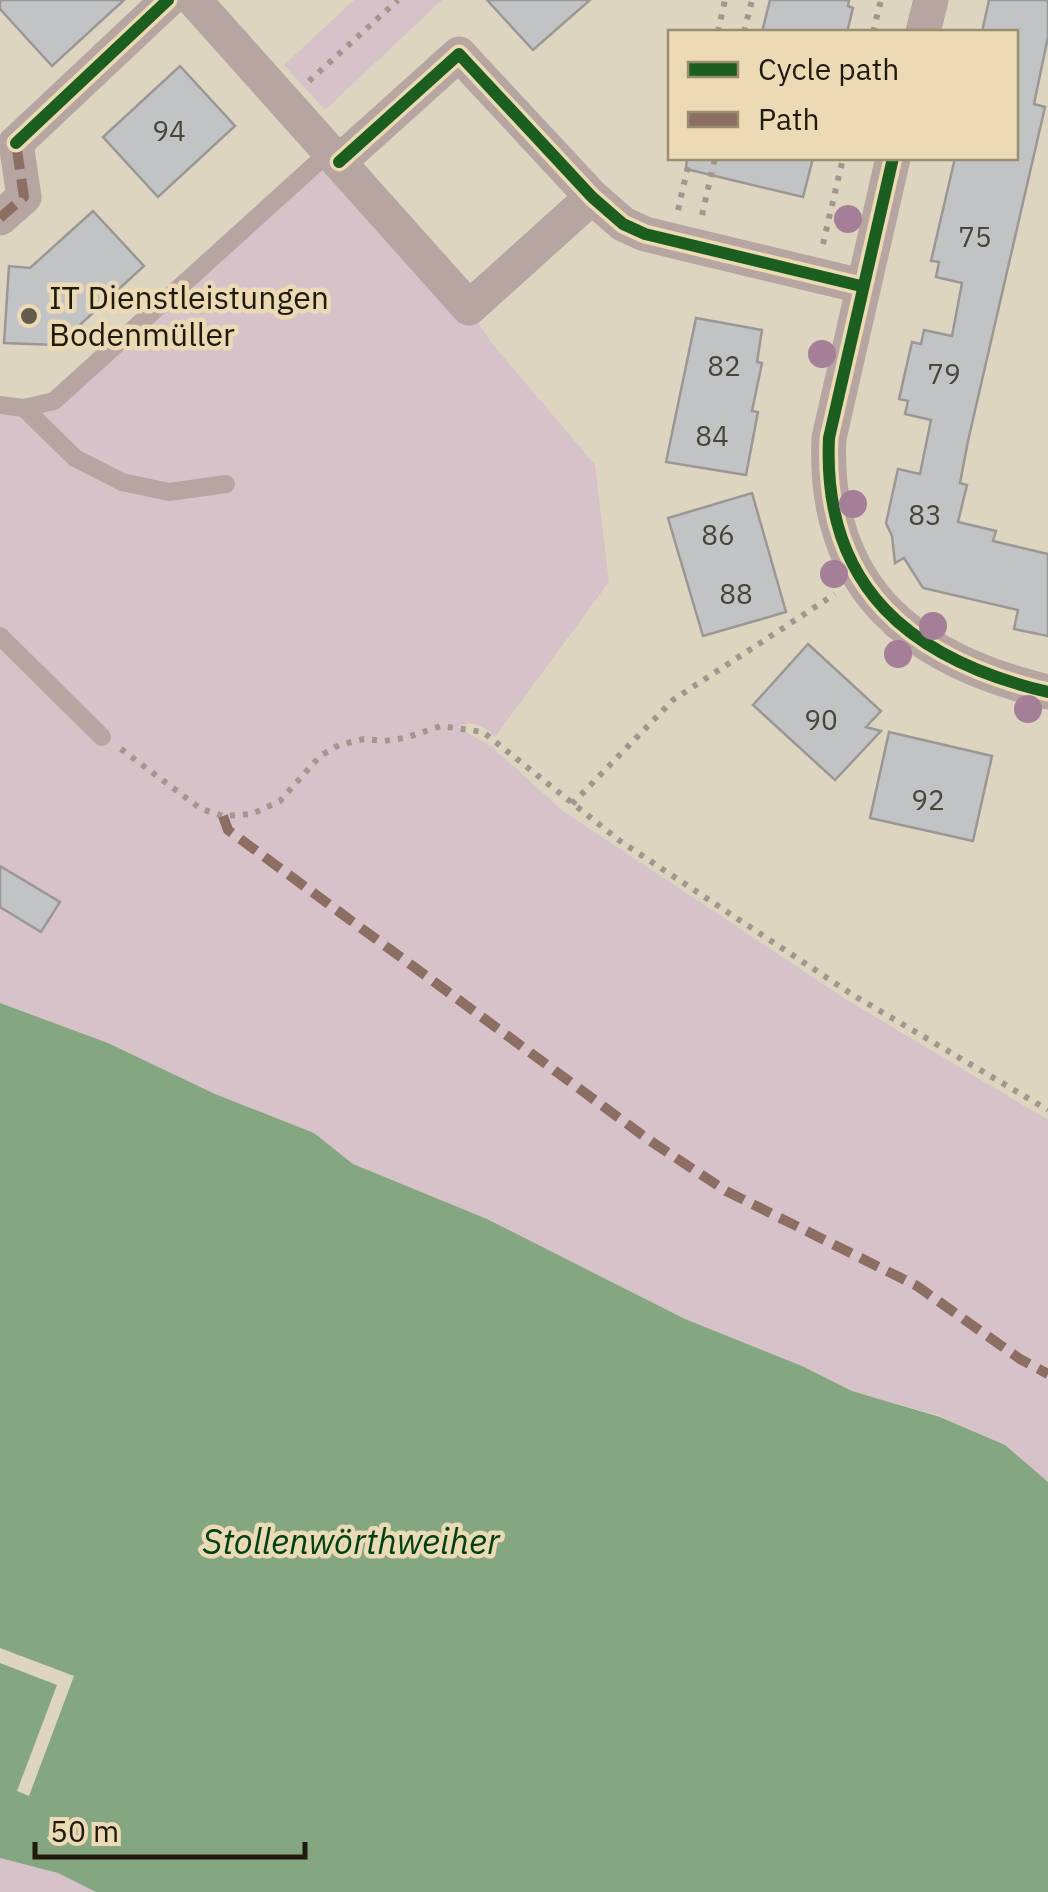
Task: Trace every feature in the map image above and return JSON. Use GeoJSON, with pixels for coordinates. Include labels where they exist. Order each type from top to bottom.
{"type":"FeatureCollection","features":[{"type":"Feature","properties":{"kind":"street"},"geometry":{"type":"LineString","coordinates":[[0,218],[24,196],[8,142],[168,0]]}},
{"type":"Feature","properties":{"kind":"street"},"geometry":{"type":"LineString","coordinates":[[194,0],[470,308],[592,197]]}},
{"type":"Feature","properties":{"kind":"street"},"geometry":{"type":"LineString","coordinates":[[924,30],[931,0]]}},
{"type":"Feature","properties":{"kind":"street"},"geometry":{"type":"LineString","coordinates":[[334,157],[459,54],[592,197],[623,224],[682,244],[861,286]]}},
{"type":"Feature","properties":{"kind":"street"},"geometry":{"type":"LineString","coordinates":[[892,160],[830,438],[828,472],[842,537],[878,603],[922,643],[985,674],[1048,692]]}},
{"type":"Feature","properties":{"kind":"lane"},"geometry":{"type":"LineString","coordinates":[[0,405],[24,408],[54,401],[334,157]]}},
{"type":"Feature","properties":{"kind":"lane"},"geometry":{"type":"LineString","coordinates":[[24,408],[75,458],[122,482],[169,492],[226,484]]}},
{"type":"Feature","properties":{"kind":"lane"},"geometry":{"type":"LineString","coordinates":[[0,636],[102,737]]}},
{"type":"Feature","properties":{"kind":"path"},"geometry":{"type":"LineString","coordinates":[[286,102],[398,0]]}},
{"type":"Feature","properties":{"kind":"path"},"geometry":{"type":"LineString","coordinates":[[718,30],[726,0]]}},
{"type":"Feature","properties":{"kind":"path"},"geometry":{"type":"LineString","coordinates":[[744,30],[752,0]]}},
{"type":"Feature","properties":{"kind":"path"},"geometry":{"type":"LineString","coordinates":[[874,30],[881,0]]}},
{"type":"Feature","properties":{"kind":"path"},"geometry":{"type":"LineString","coordinates":[[682,244],[690,160]]}},
{"type":"Feature","properties":{"kind":"path"},"geometry":{"type":"LineString","coordinates":[[682,244],[714,160]]}},
{"type":"Feature","properties":{"kind":"path"},"geometry":{"type":"LineString","coordinates":[[816,275],[843,160]]}},
{"type":"Feature","properties":{"kind":"path"},"geometry":{"type":"LineString","coordinates":[[572,804],[673,700],[862,576]]}},
{"type":"Feature","properties":{"kind":"path"},"geometry":{"type":"LineString","coordinates":[[102,737],[202,809],[224,816],[252,814],[280,800],[320,756],[339,745],[364,739],[406,738],[440,726],[483,732],[620,841],[852,994],[1048,1110]]}},
{"type":"Feature","properties":{"kind":"shaded area"},"geometry":{"type":"Polygon","coordinates":[[[354,0],[442,0],[325,110],[284,65],[354,0]]]}},
{"type":"Feature","properties":{"kind":"shaded area"},"geometry":{"type":"Polygon","coordinates":[[[329,152],[469,308],[491,342],[595,465],[609,582],[495,737],[477,725],[457,727],[491,746],[563,811],[847,1000],[1048,1120],[1048,1482],[1004,1445],[940,1416],[852,1391],[802,1366],[685,1319],[487,1219],[353,1164],[314,1133],[215,1094],[108,1043],[0,1003],[0,415],[54,401],[329,152]]]}},
{"type":"Feature","properties":{"kind":"shaded area"},"geometry":{"type":"Polygon","coordinates":[[[0,1858],[58,1873],[96,1892],[0,1892],[0,1858]]]}},
{"type":"Feature","properties":{"kind":"water","name":"Stollenwörthweiher"},"geometry":{"type":"Polygon","coordinates":[[[0,1003],[108,1043],[215,1094],[314,1133],[353,1164],[487,1219],[685,1319],[802,1366],[852,1391],[940,1417],[1005,1445],[1048,1482],[1048,1892],[96,1892],[58,1873],[0,1858],[0,1003]]]}},
{"type":"Feature","properties":{"kind":"pier"},"geometry":{"type":"Polygon","coordinates":[[[0,1648],[74,1676],[29,1796],[17,1791],[57,1685],[0,1663],[0,1648]]]}},
{"type":"Feature","properties":{"kind":"building"},"geometry":{"type":"Polygon","coordinates":[[[0,0],[124,0],[52,66],[0,9],[0,0]]]}},
{"type":"Feature","properties":{"kind":"building"},"geometry":{"type":"Polygon","coordinates":[[[487,0],[590,0],[533,50],[487,0]]]}},
{"type":"Feature","properties":{"kind":"building"},"geometry":{"type":"Polygon","coordinates":[[[770,0],[849,0],[848,6],[853,8],[848,30],[762,30],[770,0]]]}},
{"type":"Feature","properties":{"kind":"building"},"geometry":{"type":"Polygon","coordinates":[[[989,0],[1048,0],[1048,37],[1034,104],[1045,107],[968,441],[960,483],[967,485],[958,522],[996,531],[993,541],[1048,554],[1048,636],[1014,629],[1018,610],[923,588],[904,558],[895,563],[886,523],[898,469],[920,474],[931,420],[905,414],[908,401],[899,399],[912,342],[921,344],[924,330],[952,336],[962,283],[936,277],[939,262],[931,261],[955,160],[1018,160],[1018,30],[982,30],[989,0]]]}},
{"type":"Feature","properties":{"kind":"building"},"geometry":{"type":"Polygon","coordinates":[[[180,66],[235,126],[158,197],[103,137],[180,66]]]}},
{"type":"Feature","properties":{"kind":"building"},"geometry":{"type":"Polygon","coordinates":[[[687,160],[812,160],[803,197],[686,169],[687,160]]]}},
{"type":"Feature","properties":{"kind":"building"},"geometry":{"type":"Polygon","coordinates":[[[93,211],[144,266],[58,345],[4,343],[9,266],[30,268],[93,211]]]}},
{"type":"Feature","properties":{"kind":"building"},"geometry":{"type":"Polygon","coordinates":[[[696,318],[762,330],[757,362],[762,363],[752,411],[758,412],[746,475],[666,462],[696,318]]]}},
{"type":"Feature","properties":{"kind":"building"},"geometry":{"type":"Polygon","coordinates":[[[752,493],[786,612],[703,636],[668,518],[752,493]]]}},
{"type":"Feature","properties":{"kind":"building"},"geometry":{"type":"Polygon","coordinates":[[[808,644],[881,711],[866,727],[881,731],[835,780],[753,705],[808,644]]]}},
{"type":"Feature","properties":{"kind":"building"},"geometry":{"type":"Polygon","coordinates":[[[889,732],[992,756],[973,841],[870,818],[889,732]]]}},
{"type":"Feature","properties":{"kind":"building"},"geometry":{"type":"Polygon","coordinates":[[[0,866],[60,902],[41,932],[0,907],[0,866]]]}},
{"type":"Feature","properties":{"kind":"marked path"},"geometry":{"type":"LineString","coordinates":[[0,218],[24,197],[16,143]]}},
{"type":"Feature","properties":{"kind":"marked path"},"geometry":{"type":"LineString","coordinates":[[223,816],[228,830],[649,1140],[726,1191],[917,1286],[1020,1359],[1048,1374]]}},
{"type":"Feature","properties":{"kind":"cycle path"},"geometry":{"type":"LineString","coordinates":[[16,143],[168,0]]}},
{"type":"Feature","properties":{"kind":"cycle path"},"geometry":{"type":"LineString","coordinates":[[339,162],[459,54],[592,197],[623,224],[645,234],[861,286]]}},
{"type":"Feature","properties":{"kind":"cycle path"},"geometry":{"type":"LineString","coordinates":[[893,160],[829,438],[831,491],[841,536],[859,576],[885,609],[917,637],[955,660],[1048,692]]}},
{"type":"Feature","properties":{"kind":"place","name":"IT Dienstleistungen Bodenmüller"},"geometry":{"type":"Point","coordinates":[29,316]}}]}
